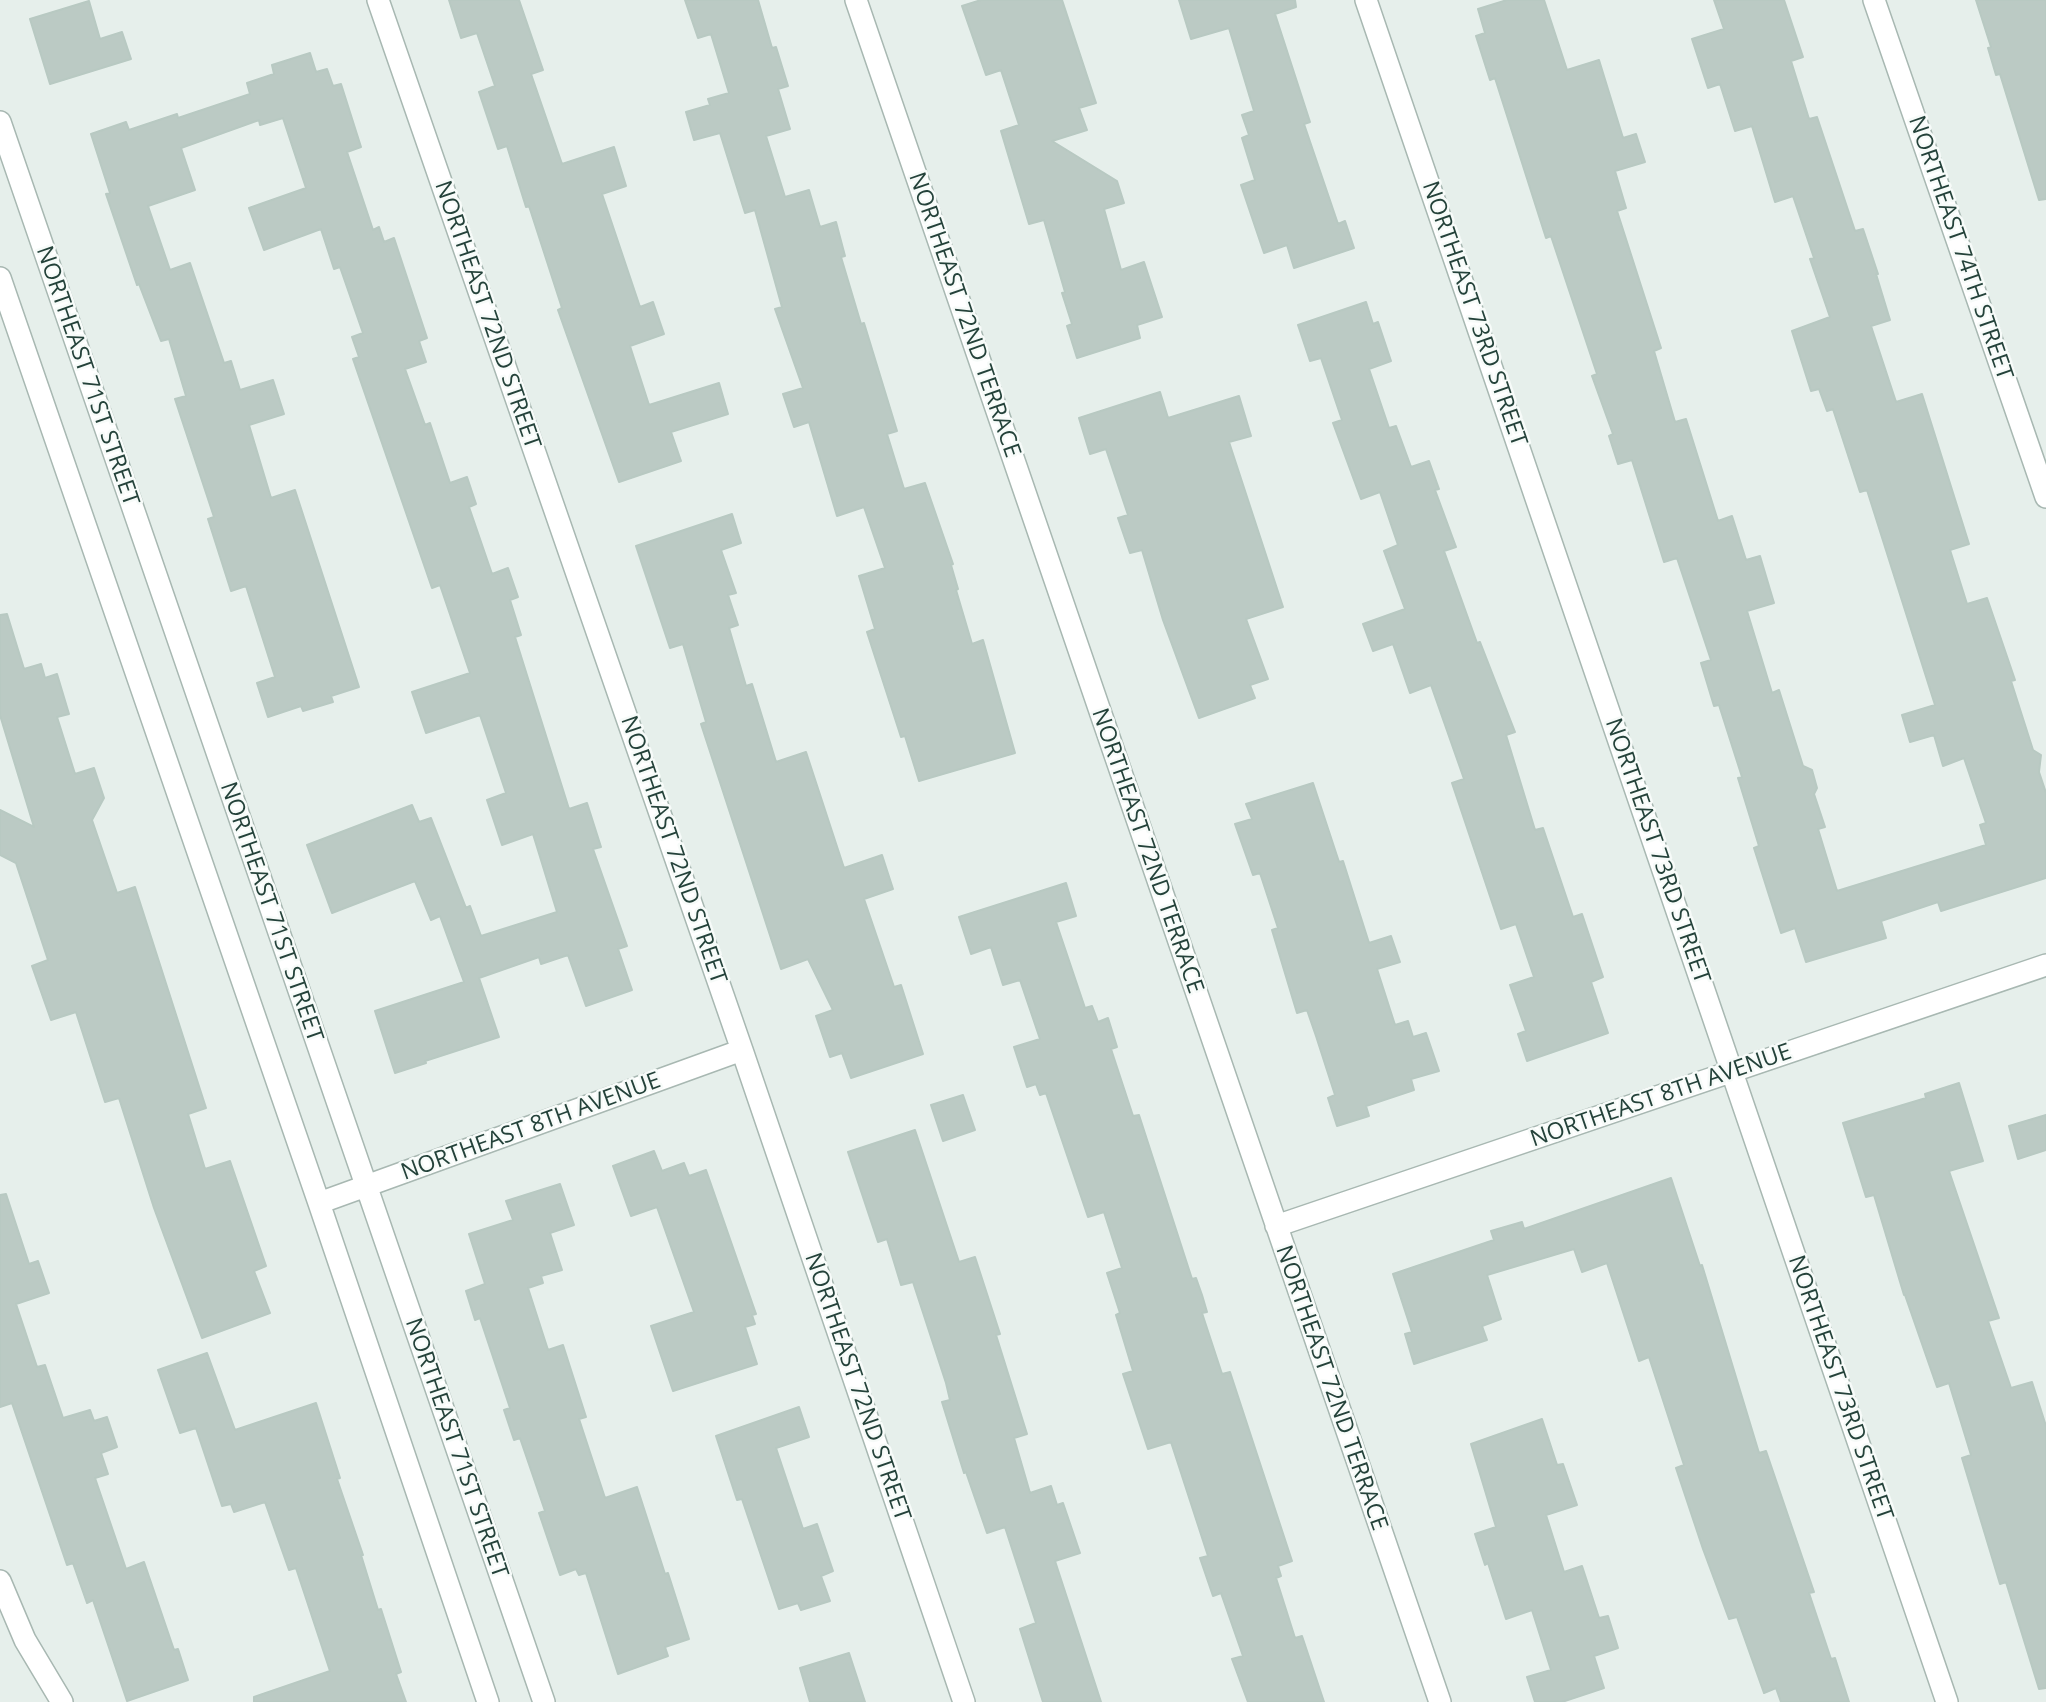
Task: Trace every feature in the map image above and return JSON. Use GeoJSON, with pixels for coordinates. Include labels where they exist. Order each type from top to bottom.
{"type":"FeatureCollection","features":[{"type":"Feature","properties":{"kind":"street","name":"NORTHEAST 72ND STREET"},"geometry":{"type":"LineString","coordinates":[[378,0],[743,1050],[964,1702]]}},
{"type":"Feature","properties":{"kind":"street","name":"NORTHEAST 72ND TERRACE"},"geometry":{"type":"LineString","coordinates":[[856,0],[1440,1702]]}},
{"type":"Feature","properties":{"kind":"street","name":"NORTHEAST 73RD STREET"},"geometry":{"type":"LineString","coordinates":[[1366,0],[1948,1702]]}},
{"type":"Feature","properties":{"kind":"street","name":"NORTHEAST 74TH STREET"},"geometry":{"type":"LineString","coordinates":[[1874,0],[2046,497]]}},
{"type":"Feature","properties":{"kind":"street","name":"NORTHEAST 71ST STREET"},"geometry":{"type":"LineString","coordinates":[[0,122],[544,1702]]}},
{"type":"Feature","properties":{"kind":"street"},"geometry":{"type":"LineString","coordinates":[[0,278],[488,1702]]}},
{"type":"Feature","properties":{"kind":"street","name":"NORTHEAST 8TH AVENUE"},"geometry":{"type":"LineString","coordinates":[[1276,1226],[2046,965]]}},
{"type":"Feature","properties":{"kind":"street","name":"NORTHEAST 8TH AVENUE"},"geometry":{"type":"LineString","coordinates":[[319,1203],[743,1050]]}},
{"type":"Feature","properties":{"kind":"street"},"geometry":{"type":"LineString","coordinates":[[0,1581],[25,1640],[62,1702]]}},
{"type":"Feature","properties":{"kind":"building"},"geometry":{"type":"Polygon","coordinates":[[[449,0],[519,0],[543,70],[531,74],[562,164],[614,147],[626,186],[602,194],[640,307],[653,302],[664,334],[630,346],[649,405],[719,383],[728,414],[671,432],[681,461],[619,482],[558,310],[562,308],[529,206],[526,207],[507,146],[498,149],[479,92],[495,86],[477,33],[461,38],[449,0]]]}},
{"type":"Feature","properties":{"kind":"building"},"geometry":{"type":"Polygon","coordinates":[[[685,0],[758,0],[772,48],[776,47],[788,86],[778,89],[790,129],[766,136],[785,197],[809,190],[820,227],[836,222],[845,256],[841,257],[897,431],[887,434],[904,489],[925,483],[953,564],[951,565],[958,589],[956,590],[972,644],[983,640],[1015,753],[919,781],[905,736],[901,737],[867,632],[875,629],[859,576],[885,568],[864,507],[837,516],[809,422],[794,427],[783,394],[803,388],[775,309],[782,307],[755,210],[745,213],[720,133],[694,140],[686,112],[710,105],[708,99],[729,93],[711,34],[698,38],[685,0]]]}},
{"type":"Feature","properties":{"kind":"building"},"geometry":{"type":"Polygon","coordinates":[[[981,0],[1062,0],[1096,103],[1079,108],[1087,130],[1052,141],[1117,181],[1124,203],[1104,209],[1121,270],[1144,262],[1162,317],[1137,325],[1140,338],[1077,358],[1067,326],[1072,324],[1062,293],[1065,292],[1044,220],[1029,224],[1001,131],[1019,125],[1001,70],[986,75],[962,6],[981,0]]]}},
{"type":"Feature","properties":{"kind":"building"},"geometry":{"type":"Polygon","coordinates":[[[1179,0],[1295,0],[1296,7],[1275,14],[1310,122],[1304,124],[1338,224],[1345,221],[1354,248],[1294,268],[1287,245],[1264,253],[1241,185],[1255,180],[1242,138],[1249,135],[1242,115],[1254,111],[1229,28],[1191,39],[1179,0]]]}},
{"type":"Feature","properties":{"kind":"building"},"geometry":{"type":"Polygon","coordinates":[[[1507,0],[1544,0],[1567,70],[1599,60],[1623,138],[1636,134],[1645,162],[1615,171],[1626,208],[1617,211],[1661,348],[1654,351],[1675,422],[1686,419],[1718,521],[1732,516],[1746,560],[1760,556],[1774,603],[1747,611],[1772,693],[1779,690],[1803,766],[1812,770],[1817,788],[1814,794],[1825,827],[1818,829],[1837,891],[1986,845],[1980,825],[1986,823],[1964,758],[1943,766],[1934,735],[1910,742],[1902,715],[1935,705],[1867,490],[1860,492],[1833,409],[1827,411],[1819,389],[1811,391],[1792,331],[1830,317],[1810,259],[1814,258],[1793,196],[1775,202],[1752,126],[1735,131],[1720,84],[1708,88],[1692,39],[1724,29],[1714,0],[1784,0],[1803,57],[1791,61],[1809,119],[1817,117],[1855,231],[1863,229],[1878,274],[1890,320],[1871,326],[1896,402],[1922,394],[1969,544],[1950,550],[1967,604],[1987,598],[2015,680],[2011,681],[2033,750],[2041,755],[2039,772],[2046,793],[2046,878],[1941,911],[1938,902],[1881,921],[1886,938],[1806,962],[1795,928],[1781,933],[1754,848],[1759,846],[1738,778],[1742,777],[1719,705],[1714,706],[1701,663],[1711,660],[1677,558],[1664,562],[1632,460],[1618,464],[1609,436],[1613,434],[1592,376],[1597,374],[1551,236],[1546,238],[1495,78],[1490,80],[1476,36],[1485,33],[1478,9],[1507,0]]]}},
{"type":"Feature","properties":{"kind":"building"},"geometry":{"type":"Polygon","coordinates":[[[1976,0],[2046,0],[2046,199],[2039,200],[2000,74],[1996,75],[1988,48],[1991,47],[1976,0]]]}},
{"type":"Feature","properties":{"kind":"building"},"geometry":{"type":"Polygon","coordinates":[[[89,1],[100,39],[122,32],[131,59],[50,84],[30,19],[89,1]]]}},
{"type":"Feature","properties":{"kind":"building"},"geometry":{"type":"Polygon","coordinates":[[[310,53],[316,72],[327,69],[333,86],[341,84],[361,147],[347,152],[373,230],[379,227],[384,242],[394,238],[427,338],[419,341],[426,362],[405,369],[425,425],[430,423],[450,483],[467,477],[476,504],[469,507],[492,574],[508,568],[518,597],[510,600],[521,635],[515,637],[569,809],[587,803],[601,847],[593,849],[627,946],[618,949],[632,990],[586,1006],[568,955],[541,964],[539,957],[479,978],[499,1037],[395,1073],[375,1011],[464,982],[440,916],[431,920],[415,881],[332,913],[307,845],[412,805],[419,822],[431,818],[466,908],[470,906],[481,936],[557,912],[533,834],[502,845],[487,800],[506,793],[480,715],[426,733],[412,692],[470,673],[440,585],[432,588],[353,359],[359,357],[352,337],[363,333],[340,267],[334,269],[321,229],[264,250],[249,208],[306,188],[283,118],[260,125],[259,120],[181,148],[195,190],[148,206],[170,270],[190,263],[224,363],[231,361],[240,390],[273,380],[284,414],[249,425],[271,498],[295,490],[359,687],[331,696],[333,702],[303,711],[301,706],[268,717],[257,683],[275,677],[246,586],[231,591],[208,519],[214,517],[175,399],[186,396],[169,339],[161,341],[139,284],[137,285],[106,194],[110,193],[91,134],[126,122],[129,130],[177,114],[178,118],[250,94],[247,83],[274,74],[272,65],[310,53]]]}},
{"type":"Feature","properties":{"kind":"building"},"geometry":{"type":"Polygon","coordinates":[[[1366,302],[1373,324],[1378,322],[1391,361],[1369,369],[1389,428],[1396,426],[1411,467],[1429,461],[1439,489],[1435,490],[1456,547],[1444,551],[1477,643],[1480,642],[1515,732],[1506,735],[1535,830],[1543,828],[1573,917],[1582,914],[1603,977],[1591,982],[1608,1033],[1527,1061],[1518,1034],[1526,1031],[1510,985],[1534,977],[1516,924],[1501,929],[1452,783],[1464,779],[1431,685],[1410,693],[1393,644],[1373,651],[1363,624],[1405,609],[1384,551],[1398,545],[1380,492],[1361,499],[1333,423],[1342,420],[1321,358],[1310,361],[1298,325],[1366,302]]]}},
{"type":"Feature","properties":{"kind":"building"},"geometry":{"type":"Polygon","coordinates":[[[1160,392],[1168,418],[1239,396],[1251,436],[1229,442],[1283,607],[1246,619],[1268,679],[1250,685],[1255,698],[1199,718],[1163,620],[1142,550],[1130,553],[1118,518],[1128,515],[1106,449],[1090,454],[1079,418],[1160,392]]]}},
{"type":"Feature","properties":{"kind":"building"},"geometry":{"type":"Polygon","coordinates":[[[732,514],[741,543],[721,550],[736,593],[728,595],[738,625],[729,628],[746,686],[752,684],[776,762],[806,752],[844,868],[882,855],[893,889],[864,899],[894,987],[901,985],[923,1054],[851,1078],[842,1053],[830,1057],[816,1016],[833,1010],[808,959],[781,969],[701,724],[706,722],[683,644],[670,648],[636,546],[732,514]]]}},
{"type":"Feature","properties":{"kind":"building"},"geometry":{"type":"Polygon","coordinates":[[[7,614],[24,669],[41,664],[45,678],[57,674],[69,714],[57,717],[75,774],[94,768],[104,798],[92,820],[117,893],[135,887],[206,1108],[188,1114],[205,1169],[230,1161],[266,1266],[254,1271],[270,1313],[202,1338],[154,1208],[119,1098],[105,1102],[76,1012],[51,1020],[32,966],[48,960],[16,863],[0,855],[0,810],[34,827],[0,715],[0,615],[7,614]]]}},
{"type":"Feature","properties":{"kind":"building"},"geometry":{"type":"Polygon","coordinates":[[[1313,783],[1339,862],[1343,861],[1369,943],[1391,936],[1400,962],[1377,969],[1395,1025],[1408,1021],[1413,1037],[1426,1033],[1439,1071],[1411,1079],[1414,1090],[1366,1106],[1369,1116],[1337,1126],[1328,1098],[1335,1095],[1316,1036],[1307,1010],[1297,1013],[1272,930],[1278,928],[1260,873],[1253,875],[1235,824],[1252,819],[1246,804],[1313,783]]]}},
{"type":"Feature","properties":{"kind":"building"},"geometry":{"type":"Polygon","coordinates":[[[1066,883],[1076,916],[1056,922],[1085,1008],[1092,1006],[1098,1022],[1108,1018],[1117,1047],[1111,1049],[1133,1116],[1139,1115],[1192,1279],[1196,1278],[1202,1295],[1207,1312],[1202,1313],[1222,1374],[1230,1372],[1292,1561],[1278,1566],[1281,1576],[1276,1578],[1295,1638],[1302,1636],[1324,1702],[1248,1702],[1232,1659],[1243,1656],[1221,1593],[1213,1596],[1200,1558],[1208,1556],[1171,1442],[1148,1449],[1123,1374],[1133,1371],[1116,1315],[1120,1313],[1107,1273],[1122,1268],[1104,1212],[1088,1217],[1046,1093],[1040,1095],[1036,1084],[1027,1087],[1014,1047],[1040,1039],[1020,980],[1003,985],[991,947],[971,954],[959,917],[1066,883]]]}},
{"type":"Feature","properties":{"kind":"building"},"geometry":{"type":"Polygon","coordinates":[[[1959,1083],[1983,1161],[1949,1171],[1999,1318],[1988,1321],[2011,1388],[2032,1382],[2046,1426],[2046,1688],[2039,1689],[2006,1582],[2000,1584],[1962,1458],[1971,1455],[1949,1383],[1937,1387],[1904,1295],[1874,1195],[1866,1197],[1843,1123],[1926,1098],[1925,1094],[1959,1083]]]}},
{"type":"Feature","properties":{"kind":"building"},"geometry":{"type":"Polygon","coordinates":[[[963,1095],[975,1130],[943,1141],[931,1105],[963,1095]]]}},
{"type":"Feature","properties":{"kind":"building"},"geometry":{"type":"Polygon","coordinates":[[[2046,1115],[2046,1150],[2018,1159],[2009,1126],[2046,1115]]]}},
{"type":"Feature","properties":{"kind":"building"},"geometry":{"type":"Polygon","coordinates":[[[915,1130],[959,1262],[975,1257],[1000,1334],[996,1335],[1027,1434],[1014,1438],[1030,1493],[1051,1486],[1057,1505],[1063,1503],[1080,1553],[1055,1561],[1101,1702],[1043,1702],[1020,1629],[1036,1623],[1005,1527],[987,1533],[966,1472],[964,1473],[942,1402],[950,1400],[946,1383],[913,1282],[901,1285],[887,1239],[878,1242],[848,1152],[915,1130]]]}},
{"type":"Feature","properties":{"kind":"building"},"geometry":{"type":"Polygon","coordinates":[[[654,1151],[662,1171],[684,1163],[689,1176],[706,1170],[756,1314],[752,1315],[755,1324],[745,1327],[757,1364],[673,1391],[651,1326],[694,1312],[657,1207],[631,1216],[613,1166],[654,1151]]]}},
{"type":"Feature","properties":{"kind":"building"},"geometry":{"type":"Polygon","coordinates":[[[1671,1178],[1700,1266],[1702,1265],[1759,1453],[1766,1451],[1814,1592],[1809,1593],[1849,1702],[1781,1702],[1776,1688],[1764,1693],[1737,1617],[1729,1619],[1703,1549],[1676,1468],[1684,1465],[1649,1357],[1639,1361],[1607,1263],[1582,1272],[1574,1249],[1487,1275],[1501,1319],[1482,1326],[1487,1340],[1414,1364],[1405,1334],[1412,1332],[1393,1274],[1494,1240],[1491,1231],[1522,1222],[1524,1229],[1671,1178]]]}},
{"type":"Feature","properties":{"kind":"building"},"geometry":{"type":"Polygon","coordinates":[[[560,1184],[574,1225],[550,1233],[562,1270],[541,1276],[543,1283],[528,1288],[548,1350],[563,1345],[586,1417],[579,1419],[605,1498],[637,1487],[689,1639],[665,1647],[668,1656],[618,1674],[586,1573],[579,1575],[576,1569],[560,1575],[539,1513],[545,1511],[520,1438],[514,1440],[504,1410],[510,1408],[480,1318],[475,1320],[466,1291],[485,1284],[469,1234],[513,1220],[506,1201],[560,1184]]]}},
{"type":"Feature","properties":{"kind":"building"},"geometry":{"type":"Polygon","coordinates":[[[6,1194],[29,1264],[38,1261],[49,1293],[16,1304],[37,1367],[45,1365],[63,1418],[90,1410],[94,1421],[107,1417],[117,1447],[101,1453],[108,1474],[95,1478],[126,1569],[144,1562],[174,1650],[178,1649],[188,1680],[127,1701],[93,1600],[87,1603],[73,1563],[67,1565],[12,1403],[0,1407],[0,1195],[6,1194]]]}},
{"type":"Feature","properties":{"kind":"building"},"geometry":{"type":"Polygon","coordinates":[[[207,1353],[235,1430],[316,1403],[378,1610],[381,1609],[401,1672],[396,1674],[406,1702],[254,1702],[254,1697],[330,1671],[296,1568],[289,1570],[265,1502],[234,1512],[231,1504],[222,1506],[196,1428],[180,1433],[158,1370],[207,1353]]]}},
{"type":"Feature","properties":{"kind":"building"},"geometry":{"type":"Polygon","coordinates":[[[799,1407],[809,1437],[776,1448],[803,1529],[817,1524],[833,1571],[821,1576],[830,1601],[801,1610],[798,1603],[779,1609],[742,1499],[737,1500],[716,1436],[799,1407]]]}},
{"type":"Feature","properties":{"kind":"building"},"geometry":{"type":"Polygon","coordinates":[[[1542,1419],[1557,1465],[1563,1464],[1577,1505],[1546,1515],[1564,1572],[1582,1566],[1599,1618],[1608,1616],[1618,1648],[1594,1656],[1604,1688],[1562,1702],[1535,1702],[1527,1677],[1551,1670],[1532,1610],[1506,1619],[1488,1563],[1485,1565],[1475,1534],[1496,1527],[1471,1444],[1542,1419]]]}},
{"type":"Feature","properties":{"kind":"building"},"geometry":{"type":"Polygon","coordinates":[[[849,1653],[865,1702],[810,1702],[800,1668],[849,1653]]]}}]}
